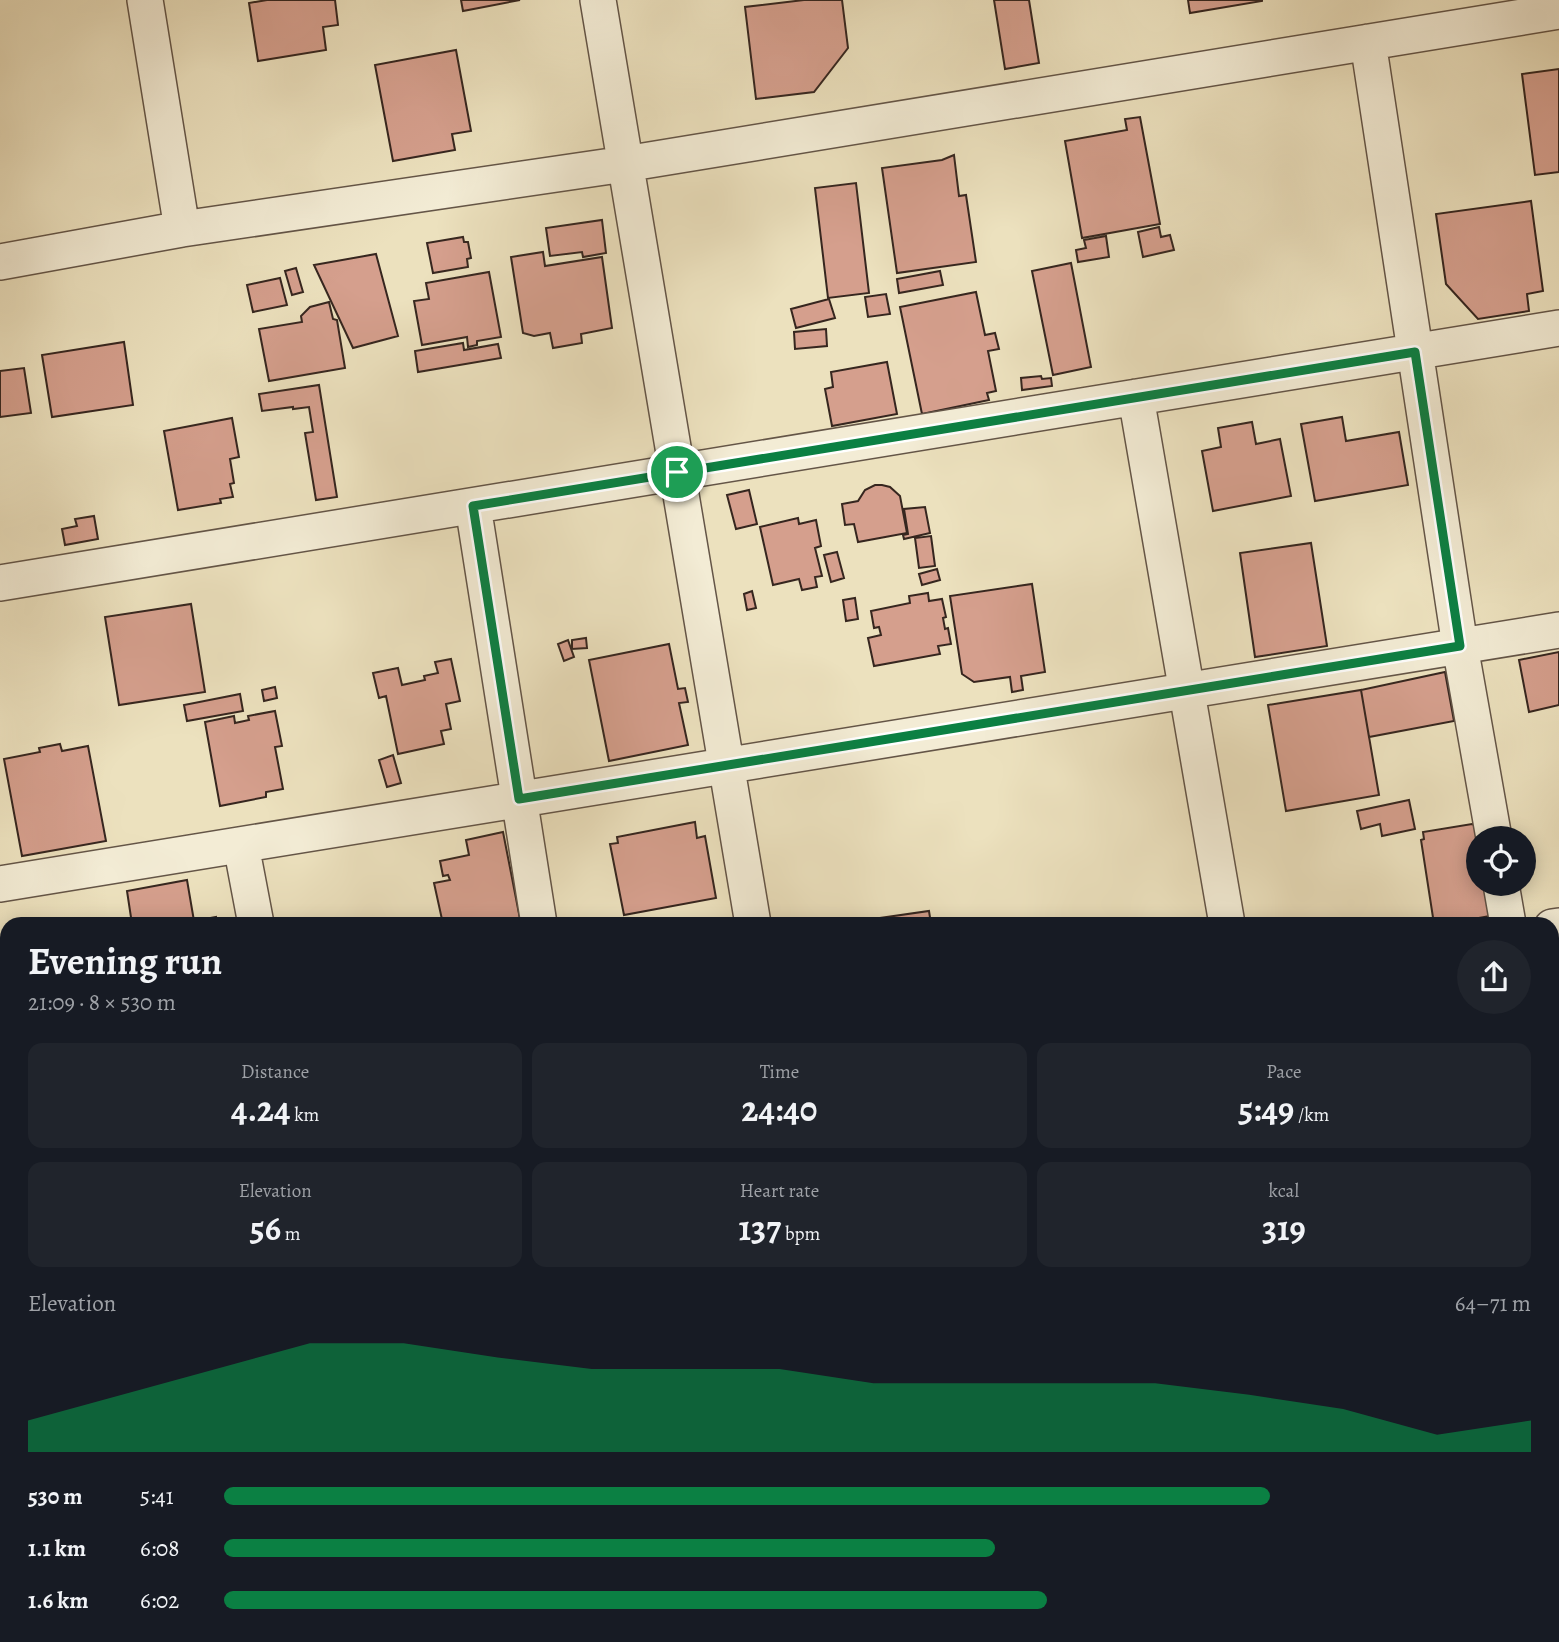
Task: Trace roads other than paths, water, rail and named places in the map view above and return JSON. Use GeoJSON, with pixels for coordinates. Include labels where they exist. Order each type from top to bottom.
{"type":"FeatureCollection","features":[{"type":"Feature","properties":{"kind":"street"},"geometry":{"type":"LineString","coordinates":[[145,0],[182,229]]}},
{"type":"Feature","properties":{"kind":"street"},"geometry":{"type":"LineString","coordinates":[[598,0],[752,917]]}},
{"type":"Feature","properties":{"kind":"street"},"geometry":{"type":"LineString","coordinates":[[0,262],[182,229],[625,164],[1559,11]]}},
{"type":"Feature","properties":{"kind":"street"},"geometry":{"type":"LineString","coordinates":[[1368,42],[1460,646],[1491,826]]}},
{"type":"Feature","properties":{"kind":"street"},"geometry":{"type":"LineString","coordinates":[[0,583],[1559,328]]}},
{"type":"Feature","properties":{"kind":"street"},"geometry":{"type":"LineString","coordinates":[[1136,397],[1226,917]]}},
{"type":"Feature","properties":{"kind":"street"},"geometry":{"type":"LineString","coordinates":[[473,506],[538,917]]}},
{"type":"Feature","properties":{"kind":"street"},"geometry":{"type":"LineString","coordinates":[[0,884],[1559,630]]}},
{"type":"Feature","properties":{"kind":"street"},"geometry":{"type":"LineString","coordinates":[[241,845],[255,917]]}},
{"type":"Feature","properties":{"kind":"street"},"geometry":{"type":"LineString","coordinates":[[1503,896],[1507,917]]}}]}
